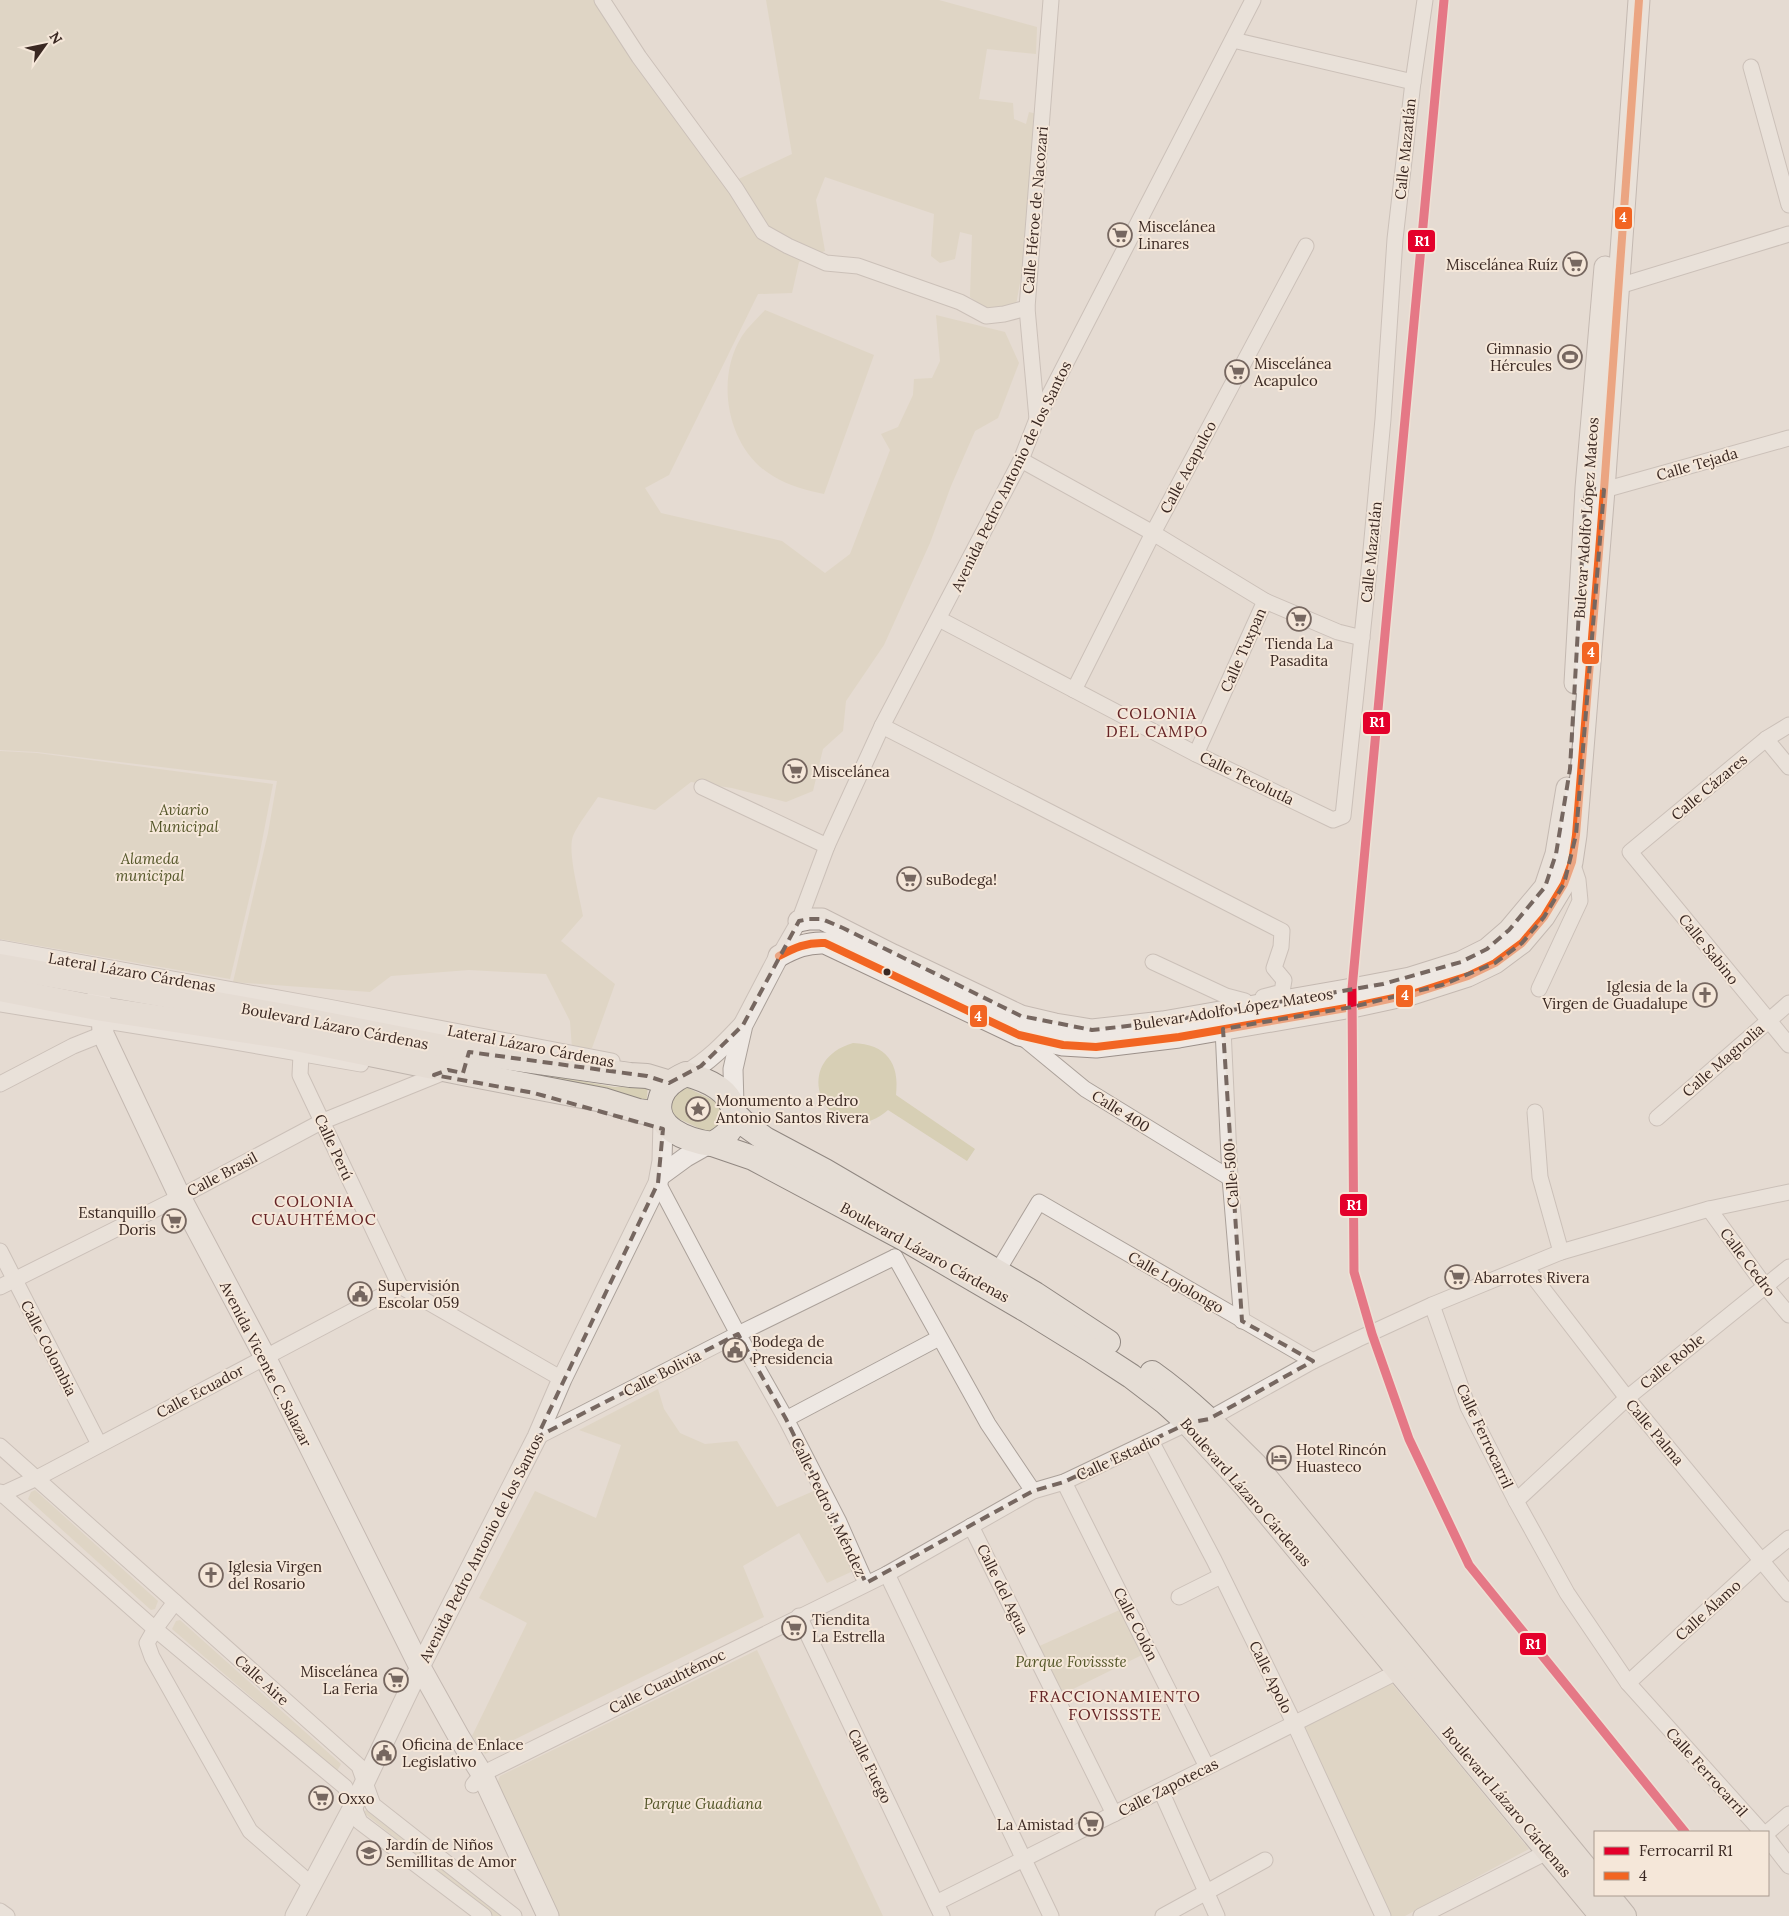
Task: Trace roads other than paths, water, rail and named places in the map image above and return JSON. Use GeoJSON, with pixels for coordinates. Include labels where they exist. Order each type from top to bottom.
{"type":"FeatureCollection","features":[{"type":"Feature","properties":{"kind":"main road","name":"Bulevar Adolfo López Mateos"},"geometry":{"type":"LineString","coordinates":[[779,956],[796,947],[812,942],[825,942],[1019,1035],[1063,1046],[1096,1047],[1179,1037],[1352,1007],[1412,994],[1468,976],[1496,962],[1522,943],[1544,917],[1564,884],[1572,862],[1576,836],[1584,758],[1603,294],[1625,0]]}},
{"type":"Feature","properties":{"kind":"main road","name":"Bulevar Adolfo López Mateos"},"geometry":{"type":"LineString","coordinates":[[799,921],[822,919],[1020,1016],[1092,1030],[1163,1022],[1245,1004],[1383,984],[1428,973],[1461,962],[1487,949],[1509,930],[1545,887],[1556,854],[1566,805],[1595,489],[1619,286],[1639,0]]}},
{"type":"Feature","properties":{"kind":"main road","name":"Boulevard Lázaro Cárdenas"},"geometry":{"type":"LineString","coordinates":[[0,966],[286,1016],[454,1068],[678,1078]]}},
{"type":"Feature","properties":{"kind":"main road","name":"Avenida Vicente C. Salazar"},"geometry":{"type":"LineString","coordinates":[[96,984],[102,1021],[180,1197],[265,1357],[420,1668],[459,1737],[534,1916]]}},
{"type":"Feature","properties":{"kind":"main road","name":"Boulevard Lázaro Cárdenas"},"geometry":{"type":"LineString","coordinates":[[0,989],[102,1021],[286,1037],[454,1068],[603,1100],[638,1111],[662,1122]]}},
{"type":"Feature","properties":{"kind":"main road"},"geometry":{"type":"LineString","coordinates":[[678,1078],[711,1084],[729,1097],[734,1109],[734,1120],[728,1134],[711,1144],[693,1141],[662,1122],[659,1104],[662,1094],[678,1078]]}},
{"type":"Feature","properties":{"kind":"main road","name":"Boulevard Lázaro Cárdenas"},"geometry":{"type":"LineString","coordinates":[[734,1109],[747,1126],[765,1139],[824,1171],[1035,1294],[1112,1345],[1180,1394],[1246,1486],[1602,1916]]}},
{"type":"Feature","properties":{"kind":"main road","name":"Boulevard Lázaro Cárdenas"},"geometry":{"type":"LineString","coordinates":[[711,1144],[753,1158],[899,1248],[1028,1311],[1199,1421],[1255,1465],[1594,1879]]}},
{"type":"Feature","properties":{"kind":"main road","name":"Avenida Vicente C. Salazar"},"geometry":{"type":"LineString","coordinates":[[477,1779],[548,1916]]}},
{"type":"Feature","properties":{"kind":"main road"},"geometry":{"type":"LineString","coordinates":[[1608,1896],[1624,1916]]}},
{"type":"Feature","properties":{"kind":"street"},"geometry":{"type":"LineString","coordinates":[[602,0],[639,57],[730,181],[763,232],[788,246],[826,263],[858,266],[960,302],[986,316],[1027,308]]}},
{"type":"Feature","properties":{"kind":"street","name":"Calle Héroe de Nacozari"},"geometry":{"type":"LineString","coordinates":[[1038,419],[1027,308],[1051,0]]}},
{"type":"Feature","properties":{"kind":"street","name":"Avenida Pedro Antonio de los Santos"},"geometry":{"type":"LineString","coordinates":[[779,956],[799,921],[827,846],[882,726],[1021,460],[1038,419],[1253,0]]}},
{"type":"Feature","properties":{"kind":"street"},"geometry":{"type":"LineString","coordinates":[[1232,40],[1412,82],[1424,0]]}},
{"type":"Feature","properties":{"kind":"street"},"geometry":{"type":"LineString","coordinates":[[1751,67],[1789,205]]}},
{"type":"Feature","properties":{"kind":"street","name":"Calle Mazatlán"},"geometry":{"type":"LineString","coordinates":[[1362,638],[1383,419],[1395,239],[1412,82]]}},
{"type":"Feature","properties":{"kind":"street"},"geometry":{"type":"LineString","coordinates":[[1619,286],[1789,234]]}},
{"type":"Feature","properties":{"kind":"street","name":"Calle Acapulco"},"geometry":{"type":"LineString","coordinates":[[1074,690],[1153,533],[1306,246]]}},
{"type":"Feature","properties":{"kind":"street","name":"Calle Tejada"},"geometry":{"type":"LineString","coordinates":[[1595,489],[1789,438]]}},
{"type":"Feature","properties":{"kind":"street"},"geometry":{"type":"LineString","coordinates":[[1021,460],[1153,533],[1265,601],[1338,632],[1362,638]]}},
{"type":"Feature","properties":{"kind":"street","name":"Calle Tuxpan"},"geometry":{"type":"LineString","coordinates":[[1196,754],[1265,601]]}},
{"type":"Feature","properties":{"kind":"street","name":"Calle Tecolutla"},"geometry":{"type":"LineString","coordinates":[[939,619],[1196,754],[1333,820],[1343,816],[1362,638]]}},
{"type":"Feature","properties":{"kind":"street","name":"Calle Cázares"},"geometry":{"type":"LineString","coordinates":[[1630,852],[1766,739],[1789,725]]}},
{"type":"Feature","properties":{"kind":"street"},"geometry":{"type":"LineString","coordinates":[[882,726],[1282,932],[1281,947],[1274,968],[1284,980],[1282,992],[1245,1004],[1153,962]]}},
{"type":"Feature","properties":{"kind":"street"},"geometry":{"type":"LineString","coordinates":[[1766,739],[1789,767]]}},
{"type":"Feature","properties":{"kind":"street"},"geometry":{"type":"LineString","coordinates":[[702,787],[827,846]]}},
{"type":"Feature","properties":{"kind":"street","name":"Calle Sabino"},"geometry":{"type":"LineString","coordinates":[[1630,852],[1789,1045]]}},
{"type":"Feature","properties":{"kind":"street"},"geometry":{"type":"LineString","coordinates":[[1539,989],[1580,901],[1578,880],[1572,862]]}},
{"type":"Feature","properties":{"kind":"street","name":"Lateral Lázaro Cárdenas"},"geometry":{"type":"LineString","coordinates":[[0,948],[328,1007],[614,1062],[678,1078]]}},
{"type":"Feature","properties":{"kind":"street"},"geometry":{"type":"LineString","coordinates":[[734,1109],[733,1070],[743,1025],[779,956]]}},
{"type":"Feature","properties":{"kind":"street","name":"Calle Magnolia"},"geometry":{"type":"LineString","coordinates":[[1657,1118],[1789,1003]]}},
{"type":"Feature","properties":{"kind":"street"},"geometry":{"type":"LineString","coordinates":[[0,1004],[218,1038],[301,1054],[454,1068]]}},
{"type":"Feature","properties":{"kind":"street"},"geometry":{"type":"LineString","coordinates":[[0,1084],[74,1046],[102,1021]]}},
{"type":"Feature","properties":{"kind":"street"},"geometry":{"type":"LineString","coordinates":[[678,1078],[701,1066],[720,1050],[743,1025]]}},
{"type":"Feature","properties":{"kind":"street","name":"Calle 500"},"geometry":{"type":"LineString","coordinates":[[1223,1029],[1230,1178],[1242,1320]]}},
{"type":"Feature","properties":{"kind":"street","name":"Calle 400"},"geometry":{"type":"LineString","coordinates":[[1019,1035],[1085,1089],[1230,1178]]}},
{"type":"Feature","properties":{"kind":"street","name":"Calle Perú"},"geometry":{"type":"LineString","coordinates":[[301,1054],[300,1075],[400,1286]]}},
{"type":"Feature","properties":{"kind":"street","name":"Calle Brasil"},"geometry":{"type":"LineString","coordinates":[[0,1287],[180,1197],[321,1122],[454,1068]]}},
{"type":"Feature","properties":{"kind":"street"},"geometry":{"type":"LineString","coordinates":[[1535,1112],[1540,1177],[1561,1252]]}},
{"type":"Feature","properties":{"kind":"street"},"geometry":{"type":"LineString","coordinates":[[659,1179],[662,1122]]}},
{"type":"Feature","properties":{"kind":"street"},"geometry":{"type":"LineString","coordinates":[[659,1179],[686,1158],[711,1144]]}},
{"type":"Feature","properties":{"kind":"street","name":"Avenida Pedro Antonio de los Santos"},"geometry":{"type":"LineString","coordinates":[[295,1916],[353,1806],[420,1668],[537,1437],[562,1379],[659,1179]]}},
{"type":"Feature","properties":{"kind":"street","name":"Calle Pedro J. Méndez"},"geometry":{"type":"LineString","coordinates":[[659,1179],[738,1334],[786,1419],[839,1522],[866,1584],[887,1574],[1051,1916]]}},
{"type":"Feature","properties":{"kind":"street"},"geometry":{"type":"LineString","coordinates":[[1432,1305],[1561,1252],[1709,1209],[1789,1192]]}},
{"type":"Feature","properties":{"kind":"street","name":"Calle Lojolongo"},"geometry":{"type":"LineString","coordinates":[[997,1272],[1039,1202],[1313,1361]]}},
{"type":"Feature","properties":{"kind":"street","name":"Calle Cedro"},"geometry":{"type":"LineString","coordinates":[[1709,1209],[1765,1286],[1789,1315]]}},
{"type":"Feature","properties":{"kind":"street"},"geometry":{"type":"LineString","coordinates":[[899,1248],[939,1338],[988,1424],[1032,1491]]}},
{"type":"Feature","properties":{"kind":"street","name":"Calle Bolivia"},"geometry":{"type":"LineString","coordinates":[[537,1437],[738,1334],[899,1248]]}},
{"type":"Feature","properties":{"kind":"street","name":"Calle Colombia"},"geometry":{"type":"LineString","coordinates":[[0,1251],[99,1444]]}},
{"type":"Feature","properties":{"kind":"street","name":"Calle Palma"},"geometry":{"type":"LineString","coordinates":[[1526,1267],[1627,1398],[1789,1594]]}},
{"type":"Feature","properties":{"kind":"street","name":"Calle Roble"},"geometry":{"type":"LineString","coordinates":[[1516,1501],[1627,1398],[1789,1267]]}},
{"type":"Feature","properties":{"kind":"street"},"geometry":{"type":"LineString","coordinates":[[400,1286],[562,1379]]}},
{"type":"Feature","properties":{"kind":"street","name":"Calle Ecuador"},"geometry":{"type":"LineString","coordinates":[[1,1494],[37,1478],[400,1286]]}},
{"type":"Feature","properties":{"kind":"street","name":"Calle Estadio"},"geometry":{"type":"LineString","coordinates":[[887,1574],[1032,1491],[1064,1482],[1151,1441],[1199,1421],[1313,1361],[1432,1305]]}},
{"type":"Feature","properties":{"kind":"street","name":"Calle Ferrocarril"},"geometry":{"type":"LineString","coordinates":[[1432,1305],[1468,1407],[1516,1501],[1567,1592],[1628,1683],[1761,1831]]}},
{"type":"Feature","properties":{"kind":"street"},"geometry":{"type":"LineString","coordinates":[[786,1419],[939,1338]]}},
{"type":"Feature","properties":{"kind":"street","name":"Calle Apolo"},"geometry":{"type":"LineString","coordinates":[[1151,1441],[1295,1725],[1383,1916]]}},
{"type":"Feature","properties":{"kind":"street","name":"Calle Aire"},"geometry":{"type":"LineString","coordinates":[[0,1446],[359,1766],[374,1805],[514,1916]]}},
{"type":"Feature","properties":{"kind":"street","name":"Calle Colón"},"geometry":{"type":"LineString","coordinates":[[1064,1482],[1207,1767]]}},
{"type":"Feature","properties":{"kind":"street","name":"Calle Aire"},"geometry":{"type":"LineString","coordinates":[[1,1494],[155,1629],[345,1788],[360,1822],[484,1916]]}},
{"type":"Feature","properties":{"kind":"street","name":"Calle del Agua"},"geometry":{"type":"LineString","coordinates":[[971,1526],[1114,1814]]}},
{"type":"Feature","properties":{"kind":"street","name":"Calle Álamo"},"geometry":{"type":"LineString","coordinates":[[1628,1683],[1761,1561],[1789,1538]]}},
{"type":"Feature","properties":{"kind":"street"},"geometry":{"type":"LineString","coordinates":[[1179,1597],[1221,1576]]}},
{"type":"Feature","properties":{"kind":"street","name":"Calle Cuauhtémoc"},"geometry":{"type":"LineString","coordinates":[[477,1779],[866,1584]]}},
{"type":"Feature","properties":{"kind":"street"},"geometry":{"type":"LineString","coordinates":[[175,1602],[147,1643],[152,1657],[250,1831],[312,1885]]}},
{"type":"Feature","properties":{"kind":"street","name":"Calle Fuego"},"geometry":{"type":"LineString","coordinates":[[799,1616],[939,1910]]}},
{"type":"Feature","properties":{"kind":"street","name":"Calle Zapotecas"},"geometry":{"type":"LineString","coordinates":[[939,1910],[1025,1860],[1399,1671]]}},
{"type":"Feature","properties":{"kind":"street"},"geometry":{"type":"LineString","coordinates":[[1160,1791],[1217,1916]]}},
{"type":"Feature","properties":{"kind":"street"},"geometry":{"type":"LineString","coordinates":[[1769,1831],[1789,1814]]}},
{"type":"Feature","properties":{"kind":"street"},"geometry":{"type":"LineString","coordinates":[[1769,1840],[1789,1866]]}},
{"type":"Feature","properties":{"kind":"street"},"geometry":{"type":"LineString","coordinates":[[1420,1916],[1549,1851]]}},
{"type":"Feature","properties":{"kind":"street"},"geometry":{"type":"LineString","coordinates":[[1163,1916],[1265,1860]]}},
{"type":"Feature","properties":{"kind":"street"},"geometry":{"type":"LineString","coordinates":[[0,1911],[7,1916]]}},
{"type":"Feature","properties":{"kind":"rail line","name":"R1"},"geometry":{"type":"LineString","coordinates":[[1444,0],[1352,989],[1354,1272],[1372,1334],[1409,1439],[1469,1565],[1684,1831]]}},
{"type":"Feature","properties":{"kind":"place","name":"Miscelánea Linares"},"geometry":{"type":"Point","coordinates":[1120,235]}},
{"type":"Feature","properties":{"kind":"place","name":"Miscelánea Ruíz"},"geometry":{"type":"Point","coordinates":[1575,264]}},
{"type":"Feature","properties":{"kind":"place","name":"Gimnasio Hércules"},"geometry":{"type":"Point","coordinates":[1570,357]}},
{"type":"Feature","properties":{"kind":"place","name":"Miscelánea Acapulco"},"geometry":{"type":"Point","coordinates":[1237,372]}},
{"type":"Feature","properties":{"kind":"place","name":"Tienda La Pasadita"},"geometry":{"type":"Point","coordinates":[1299,619]}},
{"type":"Feature","properties":{"kind":"place","name":"Miscelánea"},"geometry":{"type":"Point","coordinates":[795,771]}},
{"type":"Feature","properties":{"kind":"place","name":"suBodega!"},"geometry":{"type":"Point","coordinates":[909,879]}},
{"type":"Feature","properties":{"kind":"place","name":"Iglesia de la Virgen de Guadalupe"},"geometry":{"type":"Point","coordinates":[1705,995]}},
{"type":"Feature","properties":{"kind":"place","name":"Monumento a Pedro Antonio Santos Rivera"},"geometry":{"type":"Point","coordinates":[698,1109]}},
{"type":"Feature","properties":{"kind":"place","name":"Estanquillo Doris"},"geometry":{"type":"Point","coordinates":[174,1221]}},
{"type":"Feature","properties":{"kind":"place","name":"Abarrotes Rivera"},"geometry":{"type":"Point","coordinates":[1457,1277]}},
{"type":"Feature","properties":{"kind":"place","name":"Supervisión Escolar 059"},"geometry":{"type":"Point","coordinates":[360,1294]}},
{"type":"Feature","properties":{"kind":"place","name":"Bodega de Presidencia"},"geometry":{"type":"Point","coordinates":[735,1350]}},
{"type":"Feature","properties":{"kind":"place","name":"Hotel Rincón Huasteco"},"geometry":{"type":"Point","coordinates":[1279,1458]}},
{"type":"Feature","properties":{"kind":"place","name":"Iglesia Virgen del Rosario"},"geometry":{"type":"Point","coordinates":[211,1575]}},
{"type":"Feature","properties":{"kind":"place","name":"Tiendita La Estrella"},"geometry":{"type":"Point","coordinates":[794,1628]}},
{"type":"Feature","properties":{"kind":"place","name":"Miscelánea La Feria"},"geometry":{"type":"Point","coordinates":[396,1680]}},
{"type":"Feature","properties":{"kind":"place","name":"Oficina de Enlace Legislativo"},"geometry":{"type":"Point","coordinates":[384,1753]}},
{"type":"Feature","properties":{"kind":"place","name":"Oxxo"},"geometry":{"type":"Point","coordinates":[321,1798]}},
{"type":"Feature","properties":{"kind":"place","name":"La Amistad"},"geometry":{"type":"Point","coordinates":[1091,1824]}},
{"type":"Feature","properties":{"kind":"place","name":"Jardín de Niños Semillitas de Amor"},"geometry":{"type":"Point","coordinates":[369,1853]}},
{"type":"Feature","properties":{"kind":"district","name":"COLONIA DEL CAMPO"},"geometry":{"type":"Point","coordinates":[1157,722]}},
{"type":"Feature","properties":{"kind":"district","name":"COLONIA CUAUHTÉMOC"},"geometry":{"type":"Point","coordinates":[314,1210]}},
{"type":"Feature","properties":{"kind":"district","name":"FRACCIONAMIENTO FOVISSSTE"},"geometry":{"type":"Point","coordinates":[1115,1705]}},
{"type":"Feature","properties":{"kind":"park label","name":"Aviario Municipal"},"geometry":{"type":"Point","coordinates":[184,818]}},
{"type":"Feature","properties":{"kind":"park label","name":"Alameda municipal"},"geometry":{"type":"Point","coordinates":[150,866]}},
{"type":"Feature","properties":{"kind":"park label","name":"Parque Fovissste"},"geometry":{"type":"Point","coordinates":[1071,1661]}},
{"type":"Feature","properties":{"kind":"park label","name":"Parque Guadiana"},"geometry":{"type":"Point","coordinates":[703,1803]}}]}
